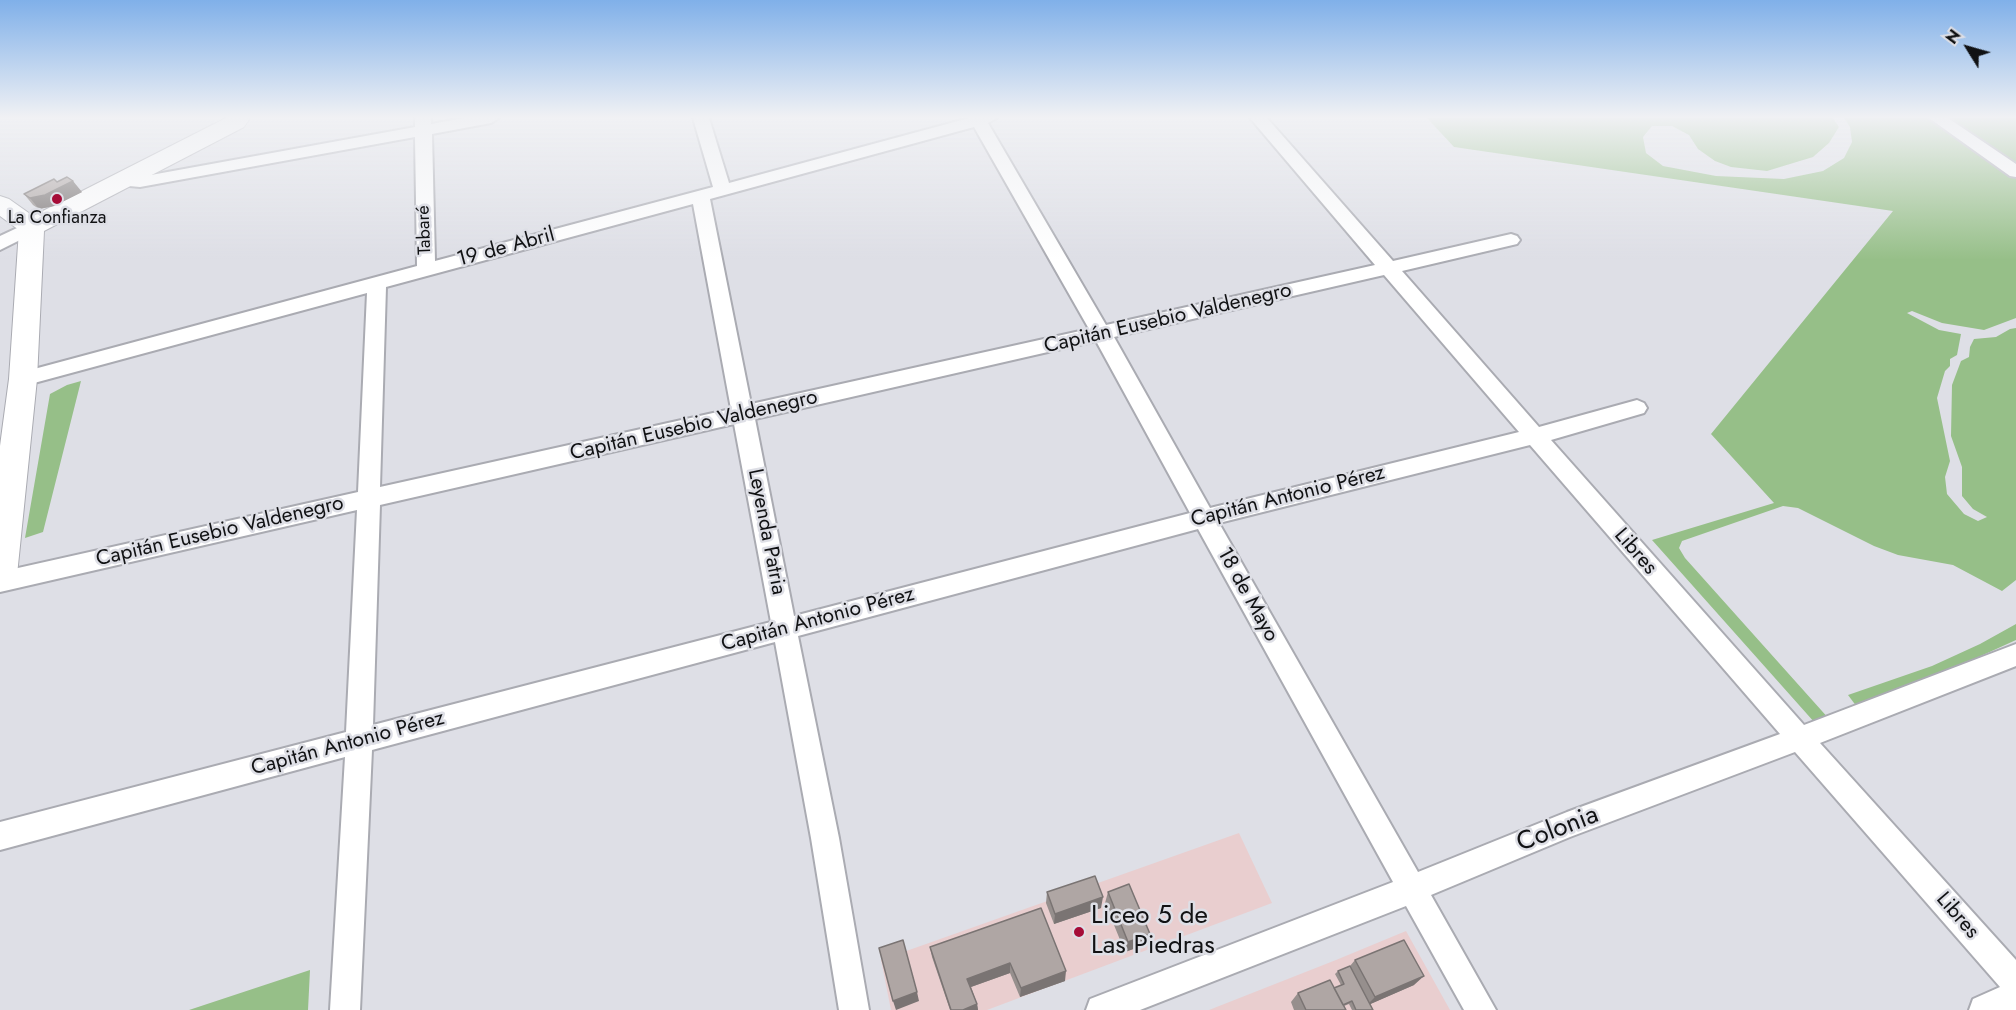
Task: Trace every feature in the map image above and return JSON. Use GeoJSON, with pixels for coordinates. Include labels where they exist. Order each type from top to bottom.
{"type":"FeatureCollection","features":[{"type":"Feature","properties":{"kind":"street"},"geometry":{"type":"LineString","coordinates":[[0,244],[154,165]]}},
{"type":"Feature","properties":{"kind":"street"},"geometry":{"type":"LineString","coordinates":[[124,181],[140,182],[222,165]]}},
{"type":"Feature","properties":{"kind":"street","name":"Tabaré"},"geometry":{"type":"LineString","coordinates":[[424,165],[426,269]]}},
{"type":"Feature","properties":{"kind":"street","name":"Leyenda Patria"},"geometry":{"type":"LineString","coordinates":[[707,165],[744,416],[825,838],[854,1010]]}},
{"type":"Feature","properties":{"kind":"street","name":"19 de Abril"},"geometry":{"type":"LineString","coordinates":[[23,379],[813,165]]}},
{"type":"Feature","properties":{"kind":"street","name":"18 de Mayo"},"geometry":{"type":"LineString","coordinates":[[1008,165],[1481,1010]]}},
{"type":"Feature","properties":{"kind":"street","name":"Libres"},"geometry":{"type":"LineString","coordinates":[[1299,165],[2016,982]]}},
{"type":"Feature","properties":{"kind":"street"},"geometry":{"type":"LineString","coordinates":[[0,204],[32,227]]}},
{"type":"Feature","properties":{"kind":"street"},"geometry":{"type":"LineString","coordinates":[[0,574],[23,379],[32,227]]}},
{"type":"Feature","properties":{"kind":"street","name":"Capitán Eusebio Valdenegro"},"geometry":{"type":"LineString","coordinates":[[0,582],[744,416],[1511,240]]}},
{"type":"Feature","properties":{"kind":"street"},"geometry":{"type":"LineString","coordinates":[[345,1010],[359,741],[377,284]]}},
{"type":"Feature","properties":{"kind":"street","name":"Capitán Antonio Pérez"},"geometry":{"type":"LineString","coordinates":[[0,836],[1204,518],[1535,436],[1637,408]]}},
{"type":"Feature","properties":{"kind":"street","name":"Colonia"},"geometry":{"type":"LineString","coordinates":[[1101,1010],[1412,889],[1567,825],[1677,786],[2016,655]]}},
{"type":"Feature","properties":{"kind":"street"},"geometry":{"type":"LineString","coordinates":[[1984,1010],[2016,995]]}},
{"type":"Feature","properties":{"kind":"shaded area","name":"Liceo 5 de Las Piedras"},"geometry":{"type":"Polygon","coordinates":[[[1239,833],[1272,903],[987,1010],[891,1010],[881,960],[1239,833]]]}},
{"type":"Feature","properties":{"kind":"shaded area"},"geometry":{"type":"Polygon","coordinates":[[[1406,931],[1450,1010],[1209,1010],[1336,960],[1406,931]]]}},
{"type":"Feature","properties":{"kind":"green space"},"geometry":{"type":"Polygon","coordinates":[[[1578,165],[1662,165],[1716,176],[1784,179],[1823,171],[1832,165],[2010,165],[2016,169],[2016,318],[1984,330],[1942,323],[1912,311],[1907,313],[1939,330],[1961,334],[1957,355],[1950,359],[1950,366],[1945,371],[1937,398],[1950,461],[1945,477],[1947,494],[1964,514],[1978,521],[1987,517],[1973,509],[1962,496],[1962,467],[1951,436],[1952,385],[1961,361],[1969,357],[1974,339],[1996,337],[2016,328],[2016,580],[2002,591],[1953,565],[1898,555],[1874,546],[1798,508],[1783,506],[1682,541],[1679,548],[1685,558],[1830,720],[1815,723],[1652,540],[1774,503],[1711,434],[1893,211],[1578,165]]]}},
{"type":"Feature","properties":{"kind":"green space"},"geometry":{"type":"Polygon","coordinates":[[[1726,165],[1786,165],[1767,171],[1726,165]]]}},
{"type":"Feature","properties":{"kind":"green space"},"geometry":{"type":"Polygon","coordinates":[[[81,381],[43,532],[25,538],[50,394],[81,381]]]}},
{"type":"Feature","properties":{"kind":"green space"},"geometry":{"type":"Polygon","coordinates":[[[2016,624],[2016,640],[1860,711],[1848,695],[1932,666],[2016,624]]]}},
{"type":"Feature","properties":{"kind":"green space"},"geometry":{"type":"Polygon","coordinates":[[[310,970],[308,1010],[189,1010],[310,970]]]}},
{"type":"Feature","properties":{"kind":"building"},"geometry":{"type":"Polygon","coordinates":[[[67,177],[73,181],[45,195],[30,198],[24,194],[54,179],[57,182],[67,177]]]}},
{"type":"Feature","properties":{"kind":"building"},"geometry":{"type":"Polygon","coordinates":[[[1095,876],[1103,897],[1055,914],[1047,892],[1095,876]]]}},
{"type":"Feature","properties":{"kind":"building"},"geometry":{"type":"Polygon","coordinates":[[[1129,884],[1150,934],[1128,942],[1108,892],[1129,884]]]}},
{"type":"Feature","properties":{"kind":"building"},"geometry":{"type":"Polygon","coordinates":[[[1041,908],[1066,971],[1021,988],[1010,963],[967,979],[977,1004],[963,1010],[951,1010],[930,947],[1041,908]]]}},
{"type":"Feature","properties":{"kind":"building"},"geometry":{"type":"Polygon","coordinates":[[[903,940],[917,992],[893,1001],[879,948],[903,940]]]}},
{"type":"Feature","properties":{"kind":"building"},"geometry":{"type":"Polygon","coordinates":[[[1404,940],[1424,976],[1375,997],[1355,960],[1404,940]]]}},
{"type":"Feature","properties":{"kind":"building"},"geometry":{"type":"Polygon","coordinates":[[[1350,966],[1373,1010],[1356,1010],[1352,1001],[1343,1005],[1334,988],[1344,984],[1338,971],[1350,966]]]}},
{"type":"Feature","properties":{"kind":"building"},"geometry":{"type":"Polygon","coordinates":[[[1330,980],[1346,1010],[1306,1010],[1298,993],[1330,980]]]}},
{"type":"Feature","properties":{"kind":"place","name":"La Confianza"},"geometry":{"type":"Point","coordinates":[57,199]}},
{"type":"Feature","properties":{"kind":"place","name":"Liceo 5 de Las Piedras"},"geometry":{"type":"Point","coordinates":[1079,932]}}]}
